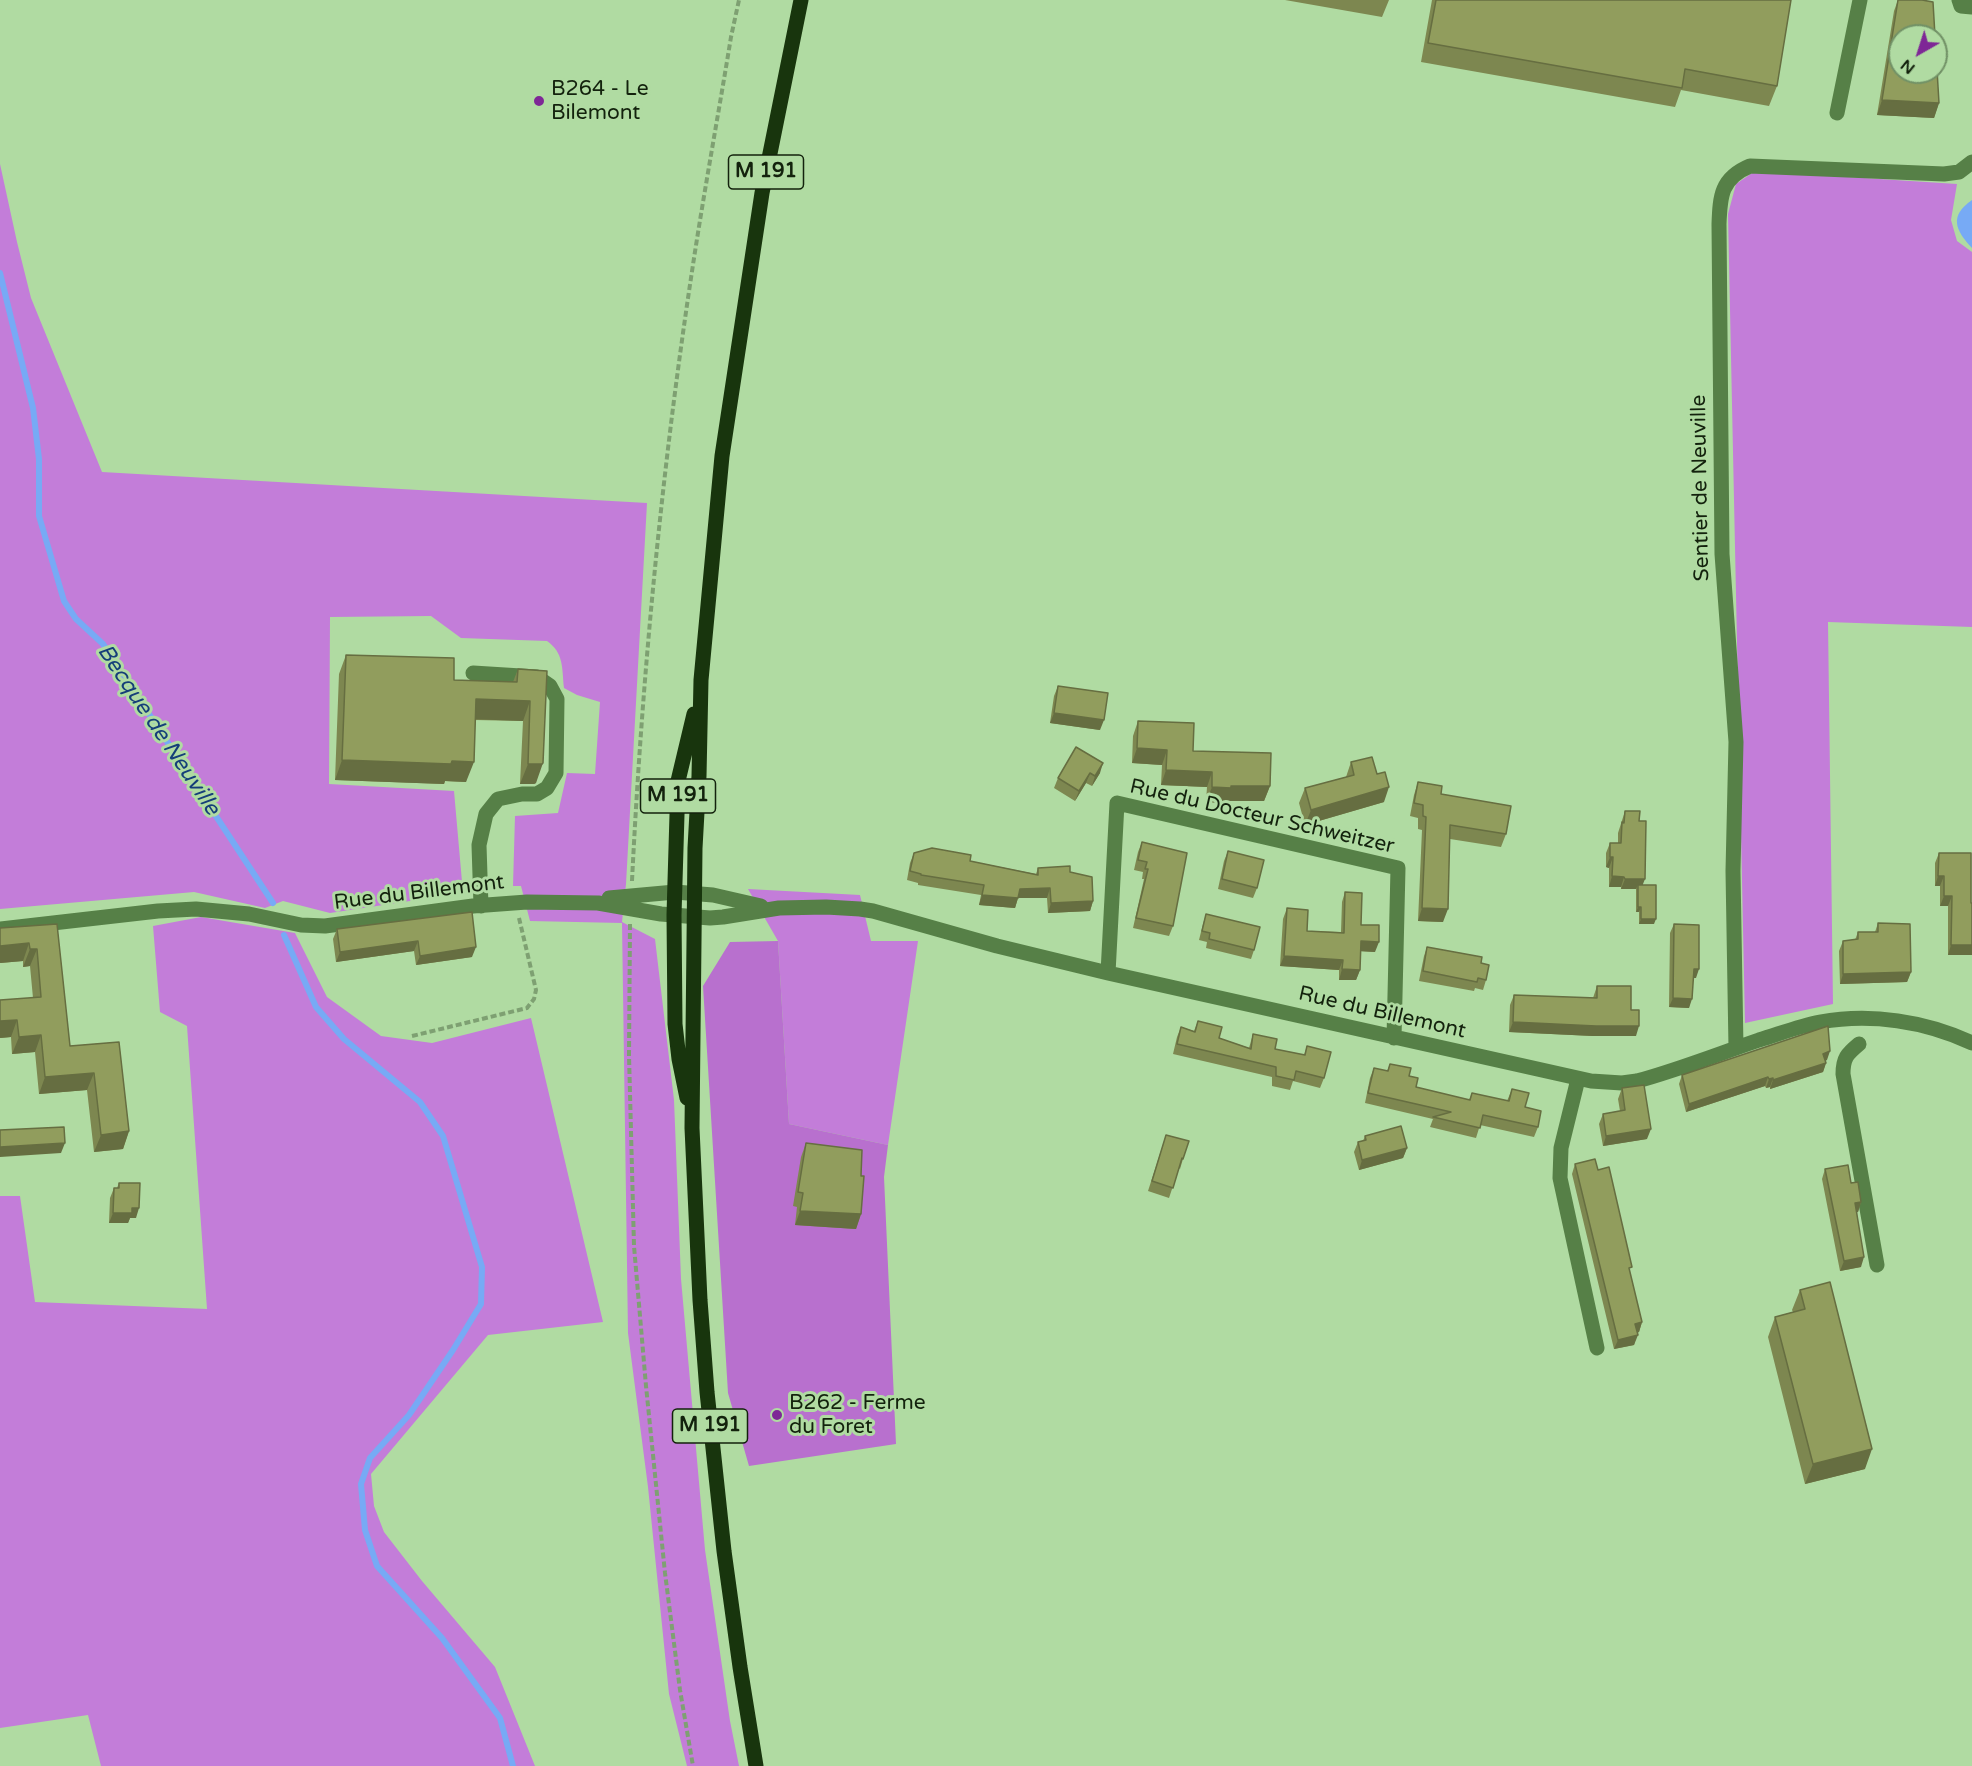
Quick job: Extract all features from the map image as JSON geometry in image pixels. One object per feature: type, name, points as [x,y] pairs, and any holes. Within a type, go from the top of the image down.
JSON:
[{"type":"main road","name":"M 191","points":[[756,1766],[729,1590],[709,1416],[700,1300],[692,1128],[694,893],[700,680],[720,477],[762,193],[801,0]]},
{"type":"main road","name":"M 191","points":[[692,1128],[675,1024],[674,915],[678,781],[700,680]]},
{"type":"street","points":[[1837,113],[1860,0]]},
{"type":"street","name":"Sentier de Neuville","points":[[1736,1048],[1733,871],[1737,764],[1722,537],[1719,224],[1721,195],[1728,180],[1750,166],[1944,174],[1959,172],[1972,162]]},
{"type":"street","points":[[473,673],[537,677],[550,686],[557,699],[556,773],[547,788],[537,794],[522,794],[498,799],[486,814],[479,845],[481,906]]},
{"type":"street","name":"Rue du Docteur Schweitzer","points":[[1108,973],[1117,803],[1398,868],[1394,1038]]},
{"type":"street","name":"Rue du Billemont","points":[[0,929],[176,909],[212,910],[301,925],[325,926],[481,906],[570,901],[675,891],[713,895],[746,904],[778,908],[843,907],[873,911],[997,946],[1108,973],[1578,1079],[1622,1083],[1637,1081],[1811,1024],[1858,1018],[1892,1020],[1926,1026],[1972,1043]]},
{"type":"street","name":"Rue du Billemont","points":[[570,901],[694,917],[723,917],[778,908]]},
{"type":"street","points":[[1859,1044],[1845,1055],[1843,1074],[1877,1265]]},
{"type":"street","points":[[1578,1079],[1561,1148],[1560,1178],[1598,1348]]},
{"type":"path","points":[[412,1036],[526,1008],[534,999],[536,990],[516,903]]},
{"type":"shaded area","points":[[0,164],[31,298],[102,472],[647,503],[622,922],[655,939],[674,1100],[681,1279],[705,1550],[730,1721],[739,1766],[687,1766],[669,1694],[648,1487],[628,1333],[622,923],[530,921],[521,886],[513,886],[515,816],[558,813],[567,773],[595,774],[600,702],[577,695],[564,688],[559,656],[547,641],[461,638],[431,616],[330,617],[329,784],[454,791],[463,893],[330,913],[283,901],[265,908],[194,892],[0,909]]},
{"type":"shaded area","points":[[1755,171],[1957,184],[1951,220],[1957,241],[1972,252],[1972,627],[1828,622],[1833,1004],[1745,1023],[1728,214],[1736,184]]},
{"type":"shaded area","points":[[748,889],[860,895],[871,941],[918,941],[888,1145],[789,1124],[778,941]]},
{"type":"shaded area","points":[[201,917],[295,933],[327,997],[381,1036],[432,1043],[531,1018],[603,1322],[488,1335],[371,1474],[374,1506],[384,1532],[495,1667],[535,1766],[101,1766],[88,1715],[0,1728],[0,1196],[20,1196],[35,1302],[207,1309],[187,1026],[160,1012],[153,926]]},
{"type":"shaded area","points":[[778,941],[789,1124],[888,1145],[884,1177],[896,1444],[749,1466],[728,1393],[703,986],[730,942]]},
{"type":"water","points":[[1972,200],[1972,248],[1958,229],[1957,217]]},
{"type":"building","points":[[1436,0],[1791,0],[1777,86],[1685,69],[1682,88],[1428,43]]},
{"type":"building","points":[[1898,0],[1933,2],[1934,24],[1894,24]]},
{"type":"building","points":[[1888,62],[1888,84],[1938,84],[1939,103],[1882,100]]},
{"type":"building","points":[[346,655],[454,658],[454,680],[517,682],[518,669],[547,671],[543,763],[528,764],[530,701],[476,699],[474,762],[452,761],[451,764],[342,760]]},
{"type":"building","points":[[1058,686],[1108,693],[1104,720],[1054,713]]},
{"type":"building","points":[[1138,721],[1194,723],[1193,751],[1271,753],[1270,786],[1212,787],[1212,772],[1166,770],[1167,750],[1137,748]]},
{"type":"building","points":[[1076,747],[1103,763],[1095,776],[1090,773],[1079,791],[1058,778]]},
{"type":"building","points":[[1372,757],[1377,774],[1385,772],[1389,787],[1311,810],[1305,788],[1354,775],[1351,762]]},
{"type":"building","points":[[1418,782],[1442,786],[1441,794],[1511,806],[1506,834],[1450,825],[1448,909],[1422,908],[1426,817],[1423,816],[1423,805],[1414,803]]},
{"type":"building","points":[[1625,811],[1640,811],[1639,821],[1646,821],[1645,879],[1625,879],[1612,876],[1613,857],[1610,857],[1610,843],[1621,843]]},
{"type":"building","points":[[1142,842],[1187,853],[1173,926],[1136,918],[1148,869],[1145,869],[1147,862],[1138,860]]},
{"type":"building","points":[[932,848],[971,855],[970,861],[1038,875],[1038,868],[1070,866],[1070,872],[1092,877],[1093,901],[1051,903],[1050,888],[1020,889],[1018,898],[982,895],[984,885],[921,875],[910,871],[914,853]]},
{"type":"building","points":[[1228,851],[1264,860],[1257,888],[1222,879]]},
{"type":"building","points":[[1939,853],[1971,853],[1972,945],[1951,945],[1952,896],[1944,896],[1944,876],[1938,876]]},
{"type":"building","points":[[1638,885],[1656,885],[1656,919],[1641,919],[1641,907],[1638,907]]},
{"type":"building","points":[[1345,892],[1362,893],[1361,925],[1379,925],[1379,942],[1361,941],[1360,970],[1342,969],[1343,960],[1284,956],[1287,908],[1308,910],[1307,931],[1344,933]]},
{"type":"building","points":[[472,912],[476,947],[420,956],[418,941],[340,952],[337,929]]},
{"type":"building","points":[[1206,914],[1260,927],[1254,950],[1209,939],[1210,933],[1202,931]]},
{"type":"building","points":[[1878,923],[1910,924],[1911,972],[1843,974],[1843,941],[1858,939],[1858,932],[1878,932]]},
{"type":"building","points":[[57,924],[70,1046],[119,1042],[129,1131],[101,1135],[94,1073],[45,1077],[41,1035],[19,1037],[17,1020],[0,1021],[0,1000],[41,997],[37,949],[30,949],[29,943],[0,946],[0,928]]},
{"type":"building","points":[[1674,924],[1699,925],[1699,969],[1694,969],[1692,999],[1673,998]]},
{"type":"building","points":[[1427,947],[1482,957],[1481,963],[1489,965],[1486,980],[1478,978],[1477,982],[1423,971]]},
{"type":"building","points":[[1597,986],[1631,986],[1631,1010],[1639,1010],[1639,1026],[1513,1022],[1514,995],[1597,998]]},
{"type":"building","points":[[1198,1021],[1222,1027],[1219,1038],[1251,1049],[1253,1034],[1277,1039],[1275,1049],[1305,1055],[1307,1046],[1331,1052],[1324,1078],[1296,1071],[1294,1080],[1276,1076],[1276,1067],[1177,1044],[1181,1027],[1195,1032]]},
{"type":"building","points":[[1828,1026],[1830,1051],[1823,1054],[1826,1063],[1773,1080],[1768,1077],[1689,1104],[1682,1075]]},
{"type":"building","points":[[1390,1064],[1411,1068],[1409,1076],[1418,1078],[1416,1087],[1470,1100],[1472,1093],[1509,1101],[1512,1089],[1529,1093],[1525,1107],[1541,1111],[1538,1127],[1483,1115],[1480,1128],[1433,1117],[1451,1112],[1368,1093],[1374,1068],[1388,1071]]},
{"type":"building","points":[[1644,1085],[1651,1129],[1606,1136],[1603,1114],[1625,1110],[1622,1088]]},
{"type":"building","points":[[1401,1126],[1407,1148],[1362,1160],[1358,1142],[1366,1140],[1365,1136]]},
{"type":"building","points":[[64,1127],[65,1143],[0,1147],[0,1130]]},
{"type":"building","points":[[1166,1135],[1189,1141],[1173,1188],[1152,1181]]},
{"type":"building","points":[[806,1143],[862,1150],[861,1176],[864,1176],[861,1214],[800,1211],[803,1193],[798,1192]]},
{"type":"building","points":[[1595,1159],[1598,1170],[1609,1167],[1642,1322],[1635,1324],[1638,1335],[1618,1340],[1575,1164]]},
{"type":"building","points":[[1848,1165],[1851,1183],[1858,1182],[1861,1202],[1855,1203],[1864,1257],[1844,1261],[1825,1169]]},
{"type":"building","points":[[119,1183],[140,1183],[139,1208],[132,1208],[132,1213],[113,1213],[114,1188],[119,1188]]},
{"type":"building","points":[[1830,1282],[1872,1449],[1813,1464],[1775,1317],[1805,1309],[1800,1290]]},
{"type":"waterway","name":"Becque de Neuville","points":[[0,273],[33,408],[39,459],[39,516],[64,601],[76,619],[103,644],[273,903]]},
{"type":"waterway","name":"Becque de Neuville","points":[[284,935],[316,1007],[344,1039],[420,1102],[443,1136],[482,1267],[481,1304],[409,1415],[370,1458],[361,1484],[365,1530],[377,1566],[442,1638],[500,1718],[513,1766]]},
{"type":"place","name":"B264 - Le Bilemont","points":[[539,101]]},
{"type":"place","name":"B262 - Ferme du Foret","points":[[777,1415]]}]
